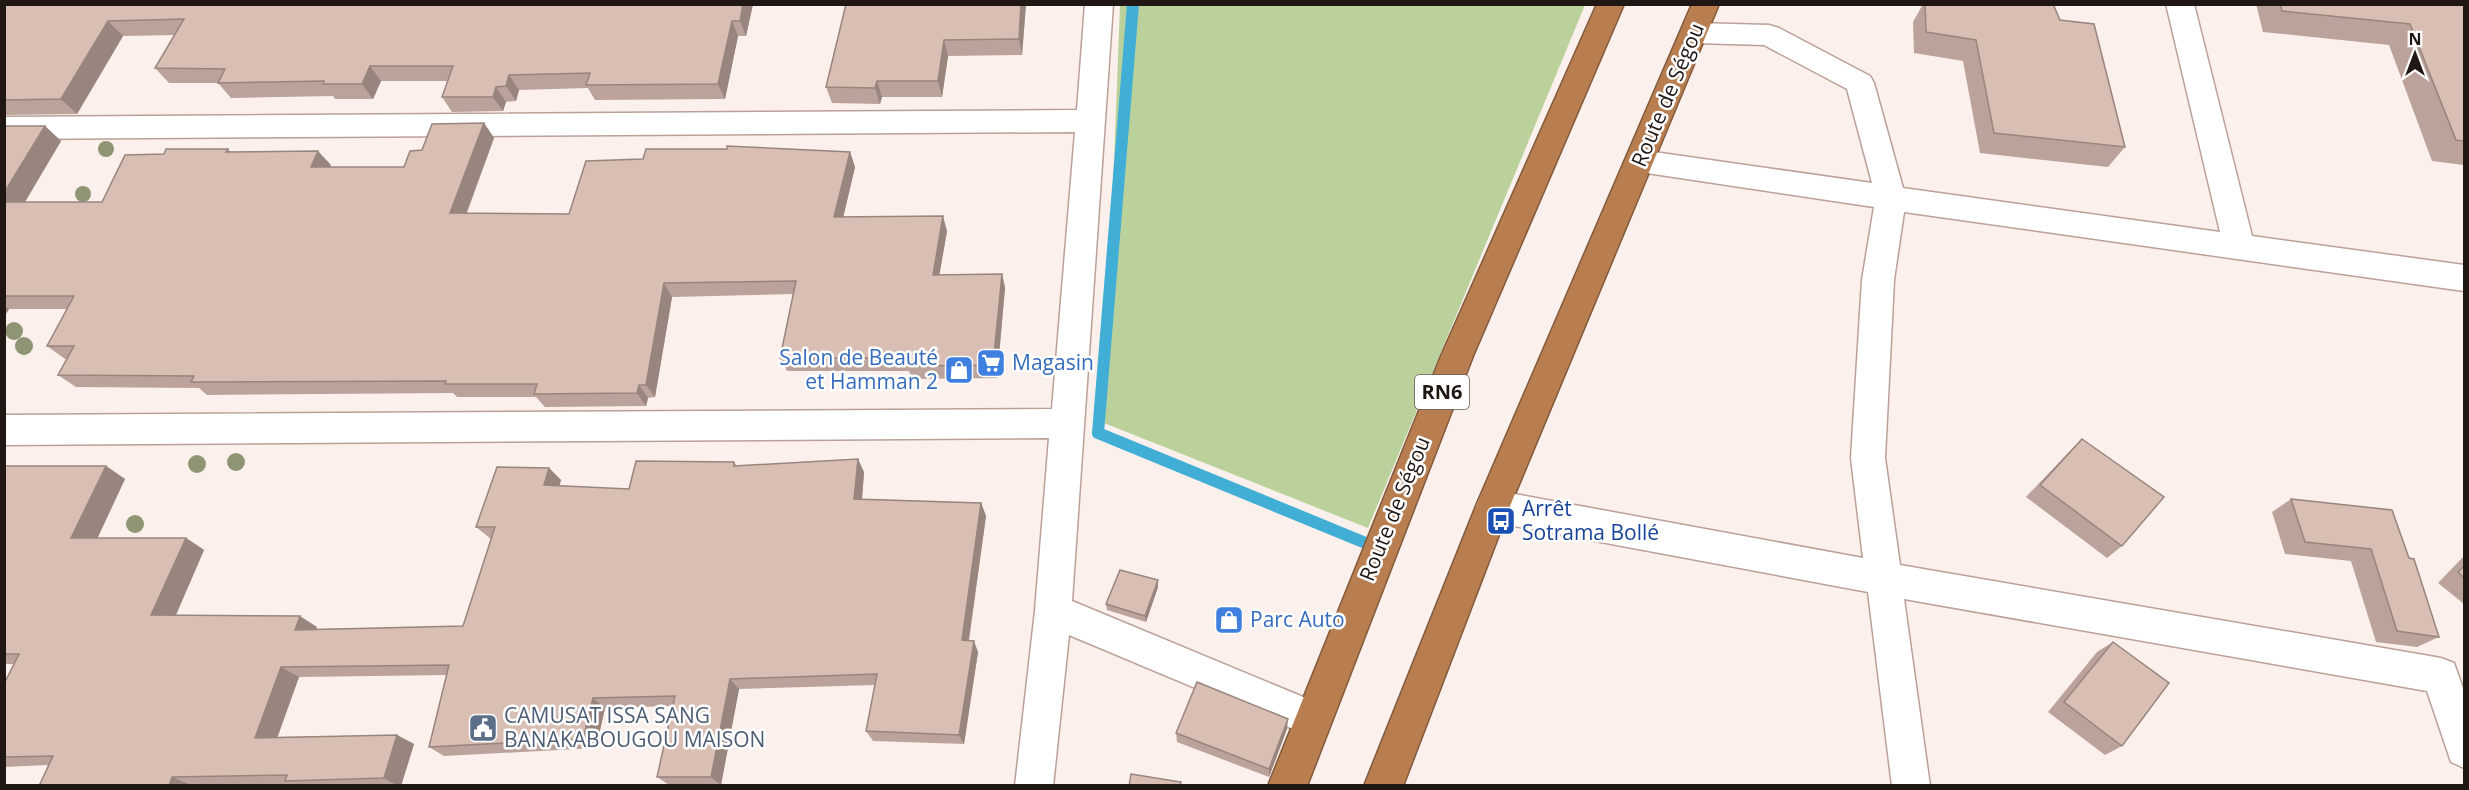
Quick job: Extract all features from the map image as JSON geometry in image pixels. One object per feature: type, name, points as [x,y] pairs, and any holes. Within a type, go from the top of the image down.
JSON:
[{"type":"highway","name":"Route de Ségou","points":[[1287,786],[1457,356],[1611,4]]},
{"type":"highway","name":"Route de Ségou","points":[[1383,786],[1493,506],[1701,19]]},
{"type":"street","points":[[1034,786],[1053,611],[1099,4]]},
{"type":"street","points":[[2180,4],[2239,247]]},
{"type":"street","points":[[1701,19],[1769,34],[1860,83],[1892,198],[1878,280],[1868,458],[1911,786]]},
{"type":"street","points":[[4,128],[1089,121]]},
{"type":"street","points":[[1640,161],[2464,278]]},
{"type":"street","points":[[4,430],[1066,423]]},
{"type":"street","points":[[1493,506],[2441,676],[2464,749]]},
{"type":"street","points":[[1053,611],[1312,718]]},
{"type":"green space","points":[[1120,5],[1585,5],[1368,528],[1104,423]]},
{"type":"building","points":[[4,4],[743,4],[740,21],[732,21],[718,84],[586,85],[590,73],[509,75],[506,86],[496,87],[493,97],[442,97],[453,66],[370,66],[362,84],[323,84],[324,81],[218,83],[225,69],[155,68],[184,19],[108,21],[61,99],[4,100]]},
{"type":"building","points":[[846,4],[1021,4],[1019,39],[944,40],[938,81],[877,81],[875,88],[826,87]]},
{"type":"building","points":[[1925,4],[2053,4],[2060,20],[2094,24],[2125,147],[1994,133],[1976,40],[1926,32]]},
{"type":"building","points":[[2280,4],[2464,4],[2464,141],[2456,140],[2410,24],[2282,11]]},
{"type":"building","points":[[484,123],[450,213],[569,214],[586,161],[643,159],[646,149],[727,149],[727,146],[850,152],[834,217],[943,216],[933,275],[1002,274],[993,365],[907,366],[908,358],[780,358],[796,281],[664,283],[646,385],[639,385],[637,393],[534,394],[537,384],[445,384],[446,381],[191,382],[194,376],[58,375],[74,346],[47,346],[74,296],[4,296],[4,202],[102,202],[125,155],[164,154],[166,149],[228,149],[226,152],[318,151],[311,167],[404,167],[410,151],[422,150],[432,124]]},
{"type":"building","points":[[4,126],[45,126],[4,193]]},
{"type":"building","points":[[2082,439],[2164,497],[2122,546],[2040,485]]},
{"type":"building","points":[[858,459],[854,499],[981,503],[962,640],[974,641],[959,735],[866,731],[877,674],[730,679],[711,777],[657,777],[675,696],[593,698],[583,739],[429,747],[449,665],[281,667],[255,738],[397,735],[384,778],[285,781],[287,775],[172,777],[169,786],[39,786],[53,756],[4,757],[4,684],[19,654],[4,654],[4,466],[106,466],[71,538],[186,538],[151,615],[300,616],[295,630],[463,626],[495,527],[476,527],[497,467],[549,468],[544,485],[629,489],[636,461],[734,462],[734,466]]},
{"type":"building","points":[[2291,499],[2392,510],[2409,558],[2414,559],[2439,637],[2397,631],[2371,549],[2305,542]]},
{"type":"building","points":[[2464,566],[2464,578],[2458,572]]},
{"type":"building","points":[[1120,570],[1158,580],[1145,616],[1106,604]]},
{"type":"building","points":[[2113,642],[2169,683],[2122,746],[2064,702]]},
{"type":"building","points":[[1197,682],[1288,719],[1269,769],[1176,733]]},
{"type":"building","points":[[1131,774],[1181,782],[1180,786],[1129,786]]},
{"type":"waterway","points":[[1133,4],[1098,433],[1368,544]]},
{"type":"place","name":"Magasin","points":[[991,363]]},
{"type":"place","name":"Salon de Beauté et Hamman 2","points":[[959,370]]},
{"type":"place","name":"Arrêt Sotrama Bollé","points":[[1501,521]]},
{"type":"place","name":"Parc Auto","points":[[1229,620]]},
{"type":"place","name":"CAMUSAT ISSA SANG BANAKABOUGOU MAISON","points":[[483,728]]}]
